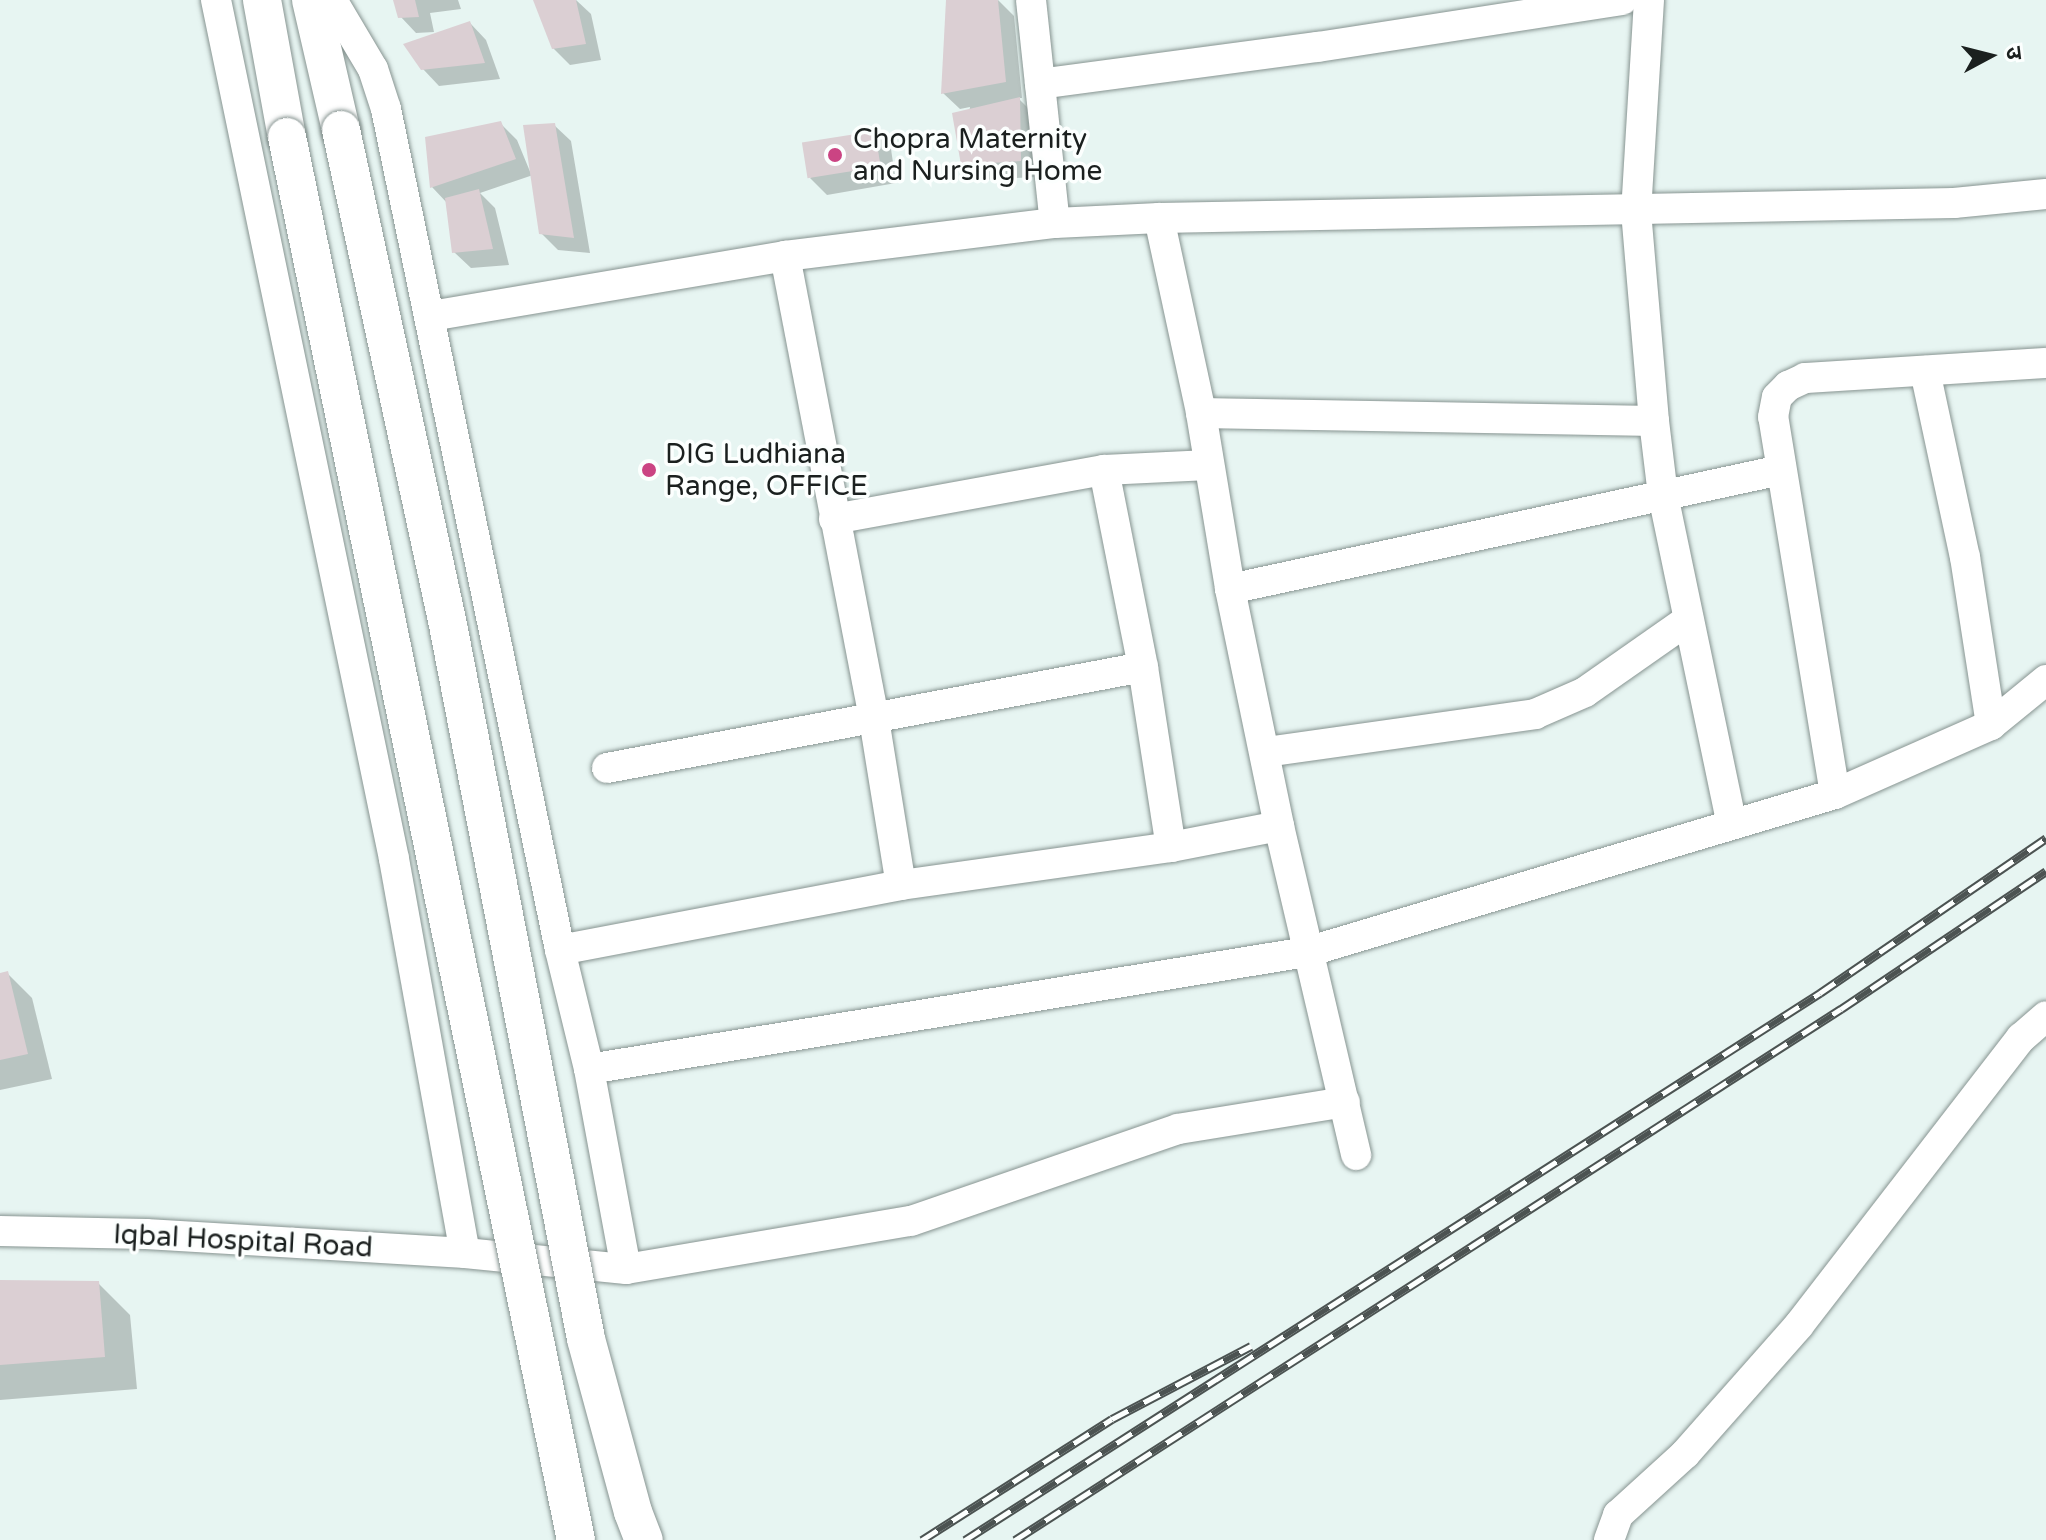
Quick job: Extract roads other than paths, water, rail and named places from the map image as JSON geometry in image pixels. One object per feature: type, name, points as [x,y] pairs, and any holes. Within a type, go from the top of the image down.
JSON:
[{"type":"street","points":[[216,0],[475,1254]]},
{"type":"street","points":[[262,0],[287,137],[576,1540]]},
{"type":"street","points":[[311,0],[448,625],[586,1339],[633,1512],[644,1540]]},
{"type":"street","points":[[332,0],[373,69],[386,109],[560,950],[589,1069],[626,1269]]},
{"type":"street","points":[[1031,0],[1055,223]]},
{"type":"street","points":[[1040,84],[1318,47],[1622,0]]},
{"type":"street","points":[[1649,0],[1636,211],[1654,421],[1663,495],[1732,824]]},
{"type":"street","points":[[431,316],[785,256],[1055,223],[1159,218],[1954,203],[2046,194]]},
{"type":"street","points":[[1159,218],[1201,413],[1230,589],[1279,826],[1356,1155]]},
{"type":"street","points":[[785,256],[874,719],[901,885]]},
{"type":"street","points":[[1835,794],[1773,417],[1777,397],[1788,386],[1805,378],[2046,363]]},
{"type":"street","points":[[1925,371],[1965,557],[1991,725]]},
{"type":"street","points":[[1201,413],[1654,421]]},
{"type":"street","points":[[834,519],[1104,470],[1209,465]]},
{"type":"street","points":[[1104,470],[1143,667],[1171,847]]},
{"type":"street","points":[[1230,589],[1781,470]]},
{"type":"street","points":[[1266,752],[1535,714],[1585,692],[1688,620]]},
{"type":"street","points":[[607,768],[1143,667]]},
{"type":"street","points":[[589,1069],[1307,952],[1835,794],[1991,725],[2046,680]]},
{"type":"street","points":[[560,950],[901,885],[1171,847],[1279,826]]},
{"type":"street","points":[[1609,1540],[1618,1515],[1685,1454],[1799,1325],[2021,1038],[2046,1016]]},
{"type":"street","name":"Iqbal Hospital Road","points":[[0,1231],[146,1234],[475,1254],[626,1269],[911,1221],[1178,1129],[1345,1102]]},
{"type":"railway","points":[[965,1540],[1820,993],[2046,838]]},
{"type":"railway","points":[[1015,1540],[1841,1009],[2046,871]]},
{"type":"railway","points":[[922,1540],[1112,1419],[1251,1346]]},
{"type":"place","name":"Chopra Maternity and Nursing Home","points":[[835,155]]},
{"type":"place","name":"DIG Ludhiana Range, OFFICE","points":[[649,470]]}]
